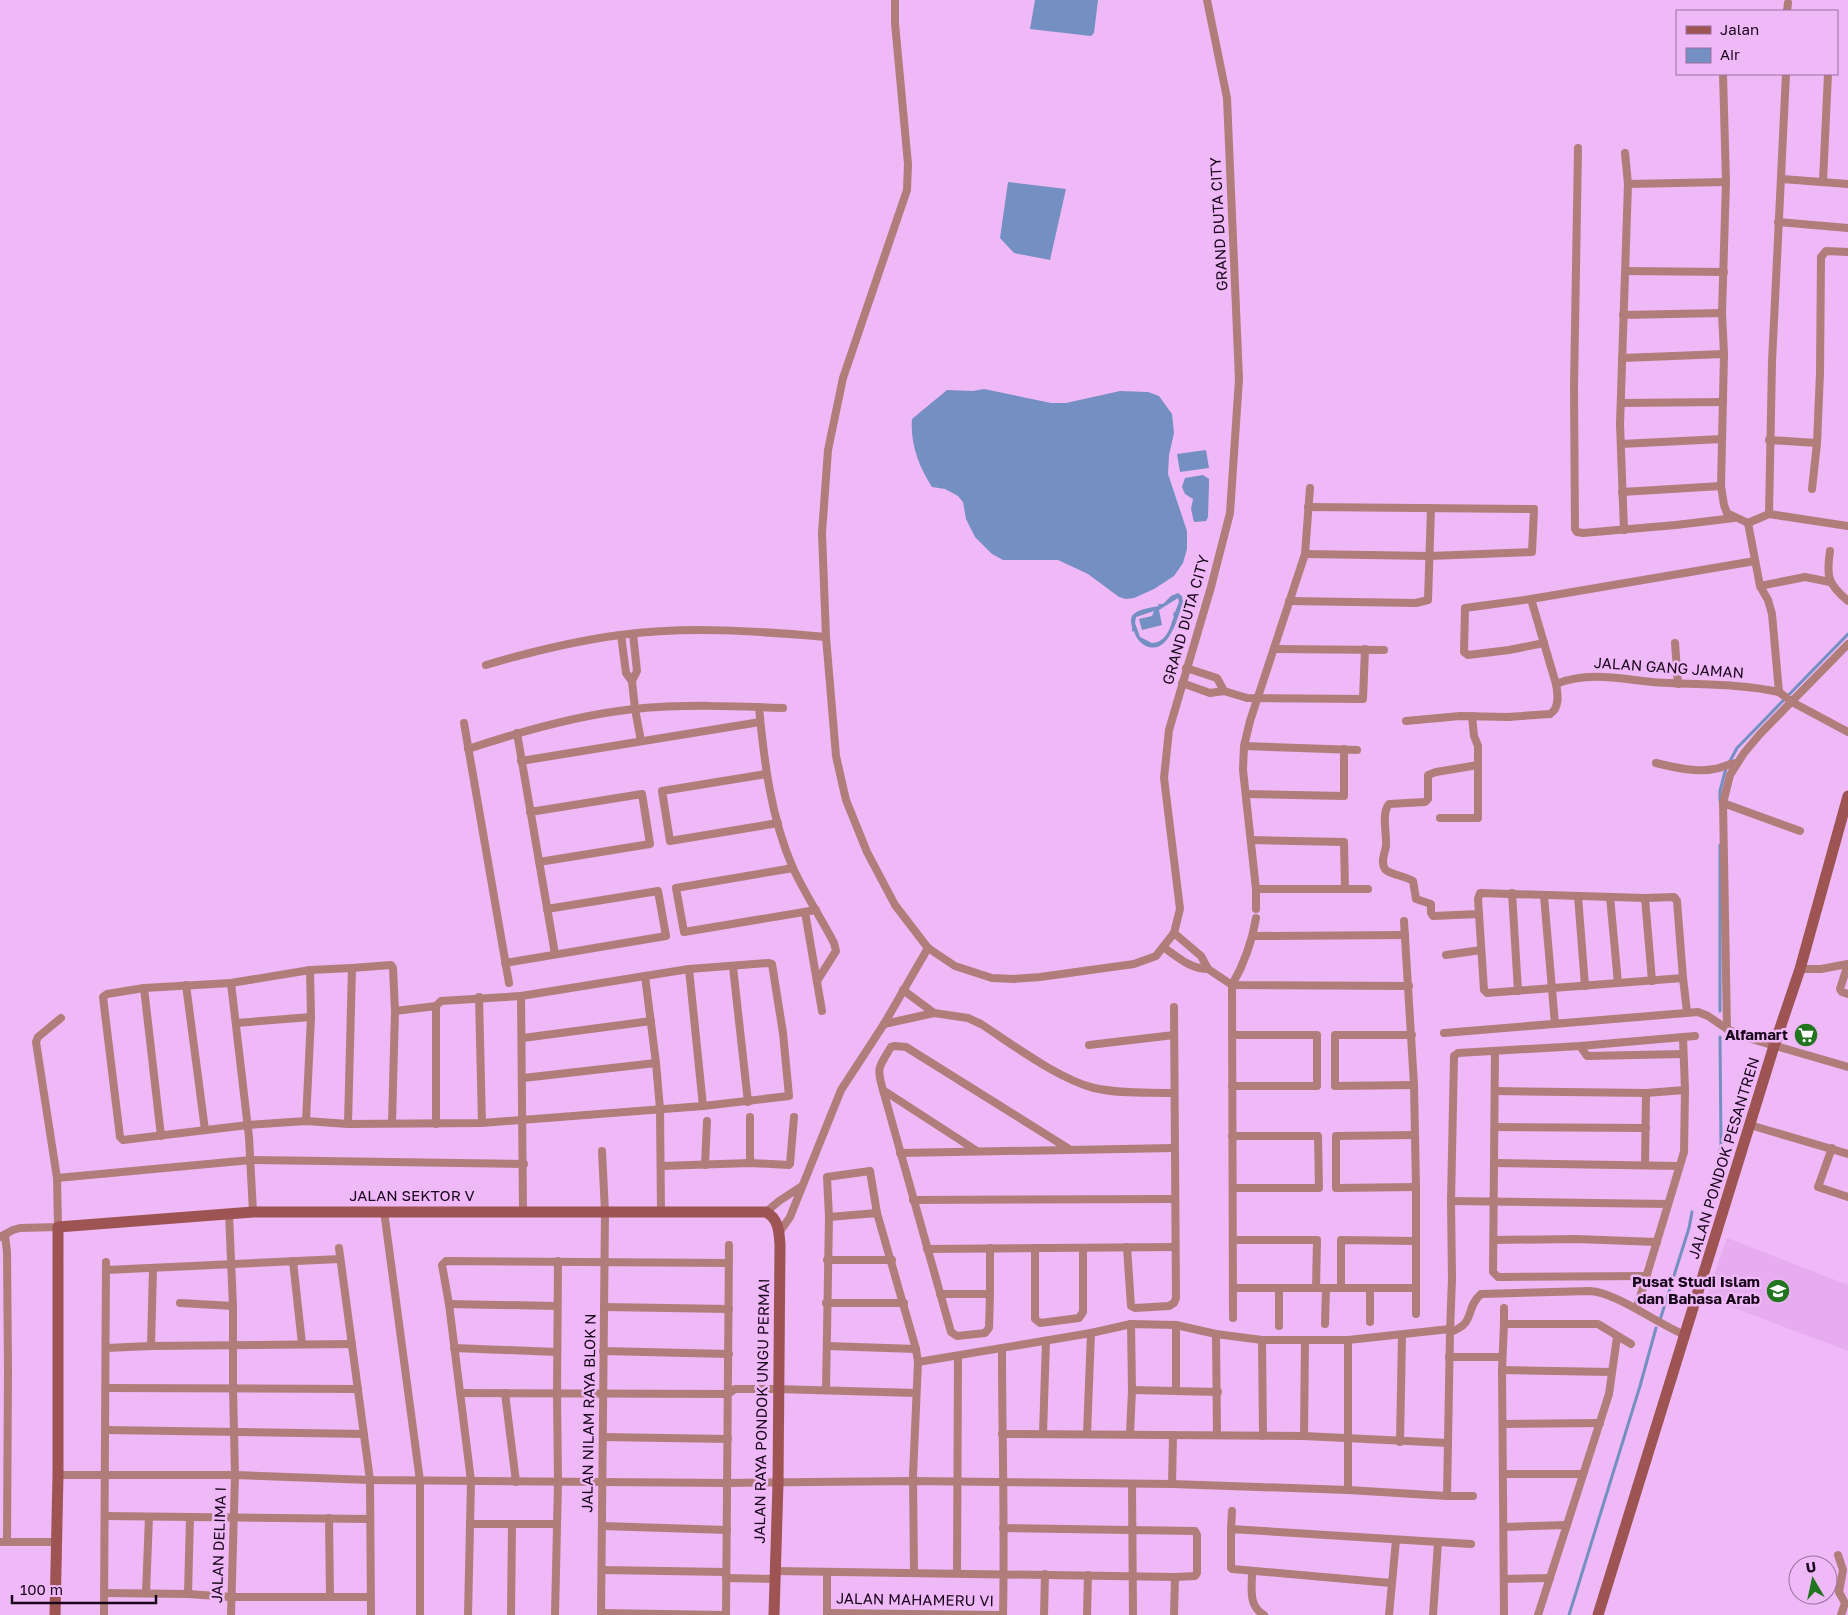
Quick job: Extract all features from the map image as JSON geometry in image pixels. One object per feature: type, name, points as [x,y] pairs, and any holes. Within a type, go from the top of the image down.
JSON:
[{"type":"street","name":"GRAND DUTA CITY","points":[[895,0],[895,23],[908,164],[907,190],[843,378],[828,450],[822,533],[826,637],[836,756],[846,800],[867,852],[895,905],[928,948],[955,966],[992,978],[1014,979],[1134,964],[1156,956],[1174,933],[1180,909],[1164,778],[1169,730],[1211,587],[1230,513],[1240,379],[1227,98],[1207,0]]},
{"type":"street","points":[[1724,75],[1726,182],[1722,313],[1724,354],[1721,486],[1724,508],[1727,513],[1748,523],[1769,514],[1848,526]]},
{"type":"street","points":[[1769,514],[1778,222],[1782,179],[1786,75]]},
{"type":"street","points":[[1823,181],[1828,75]]},
{"type":"street","points":[[1578,148],[1574,388],[1575,530],[1583,533],[1624,530],[1735,517]]},
{"type":"street","points":[[1624,530],[1621,444],[1628,184],[1625,153]]},
{"type":"street","points":[[1782,179],[1848,184]]},
{"type":"street","points":[[1628,184],[1726,182]]},
{"type":"street","points":[[1778,222],[1848,228]]},
{"type":"street","points":[[1812,489],[1817,443],[1820,373],[1820,258],[1826,251],[1848,252]]},
{"type":"street","points":[[1626,271],[1724,272]]},
{"type":"street","points":[[1623,315],[1722,313]]},
{"type":"street","points":[[1622,358],[1724,354]]},
{"type":"street","points":[[1622,403],[1723,402]]},
{"type":"street","points":[[1621,444],[1722,439]]},
{"type":"street","points":[[1770,440],[1817,443]]},
{"type":"street","points":[[1622,492],[1721,486]]},
{"type":"street","points":[[1256,909],[1256,889],[1243,770],[1244,746],[1257,698],[1305,554],[1310,488]]},
{"type":"street","points":[[1305,554],[1430,556],[1532,552],[1533,544],[1534,509],[1308,507]]},
{"type":"street","points":[[1289,601],[1416,603],[1428,600],[1431,508]]},
{"type":"street","points":[[1748,523],[1760,586],[1768,600],[1772,614],[1786,697]]},
{"type":"street","points":[[1830,552],[1827,573],[1830,582],[1837,592],[1848,601]]},
{"type":"street","points":[[1544,643],[1468,655],[1464,652],[1465,608],[1531,599],[1755,561]]},
{"type":"street","points":[[1760,586],[1809,577],[1830,582]]},
{"type":"street","points":[[1406,721],[1447,716],[1508,717],[1552,713],[1557,707],[1556,684],[1531,599]]},
{"type":"street","points":[[486,665],[546,648],[632,634],[694,630],[754,631],[826,637]]},
{"type":"street","points":[[632,634],[637,671],[632,681]]},
{"type":"street","points":[[621,635],[626,673],[632,681],[641,741]]},
{"type":"street","points":[[1675,643],[1678,684]]},
{"type":"street","points":[[1727,1029],[1723,803],[1725,790],[1736,763],[1760,734],[1786,697],[1848,644]]},
{"type":"street","points":[[1274,649],[1384,650]]},
{"type":"street","points":[[1182,683],[1210,693],[1224,691],[1247,698],[1363,699],[1365,649]]},
{"type":"street","points":[[1186,668],[1217,678],[1224,691]]},
{"type":"street","name":"JALAN GANG JAMAN","points":[[1556,684],[1586,676],[1678,684],[1746,686],[1786,697],[1848,732]]},
{"type":"street","points":[[468,748],[577,718],[635,709],[691,706],[783,708]]},
{"type":"street","points":[[759,707],[766,774],[778,823],[793,868],[836,950],[817,981]]},
{"type":"street","points":[[1440,818],[1478,818],[1478,746],[1474,736],[1472,716]]},
{"type":"street","points":[[522,761],[760,722]]},
{"type":"street","points":[[464,723],[509,982]]},
{"type":"street","points":[[517,733],[555,954]]},
{"type":"street","points":[[1244,746],[1358,750]]},
{"type":"street","points":[[1246,794],[1344,796],[1344,749]]},
{"type":"street","points":[[1656,763],[1683,769],[1712,770],[1736,763]]},
{"type":"street","points":[[1478,765],[1428,775],[1428,799],[1425,802],[1389,804],[1386,812],[1386,846],[1383,862],[1385,869],[1389,872],[1413,881],[1416,899],[1432,904],[1431,913],[1433,916],[1479,914]]},
{"type":"street","points":[[766,774],[662,791],[670,841],[778,823]]},
{"type":"street","points":[[530,812],[642,794],[650,844],[539,862]]},
{"type":"street","name":"JALAN PONDOK PESANTREN","points":[[1598,1615],[1774,1046],[1800,969],[1846,811],[1848,796]]},
{"type":"street","points":[[1723,803],[1800,831]]},
{"type":"street","points":[[1251,840],[1344,842],[1345,889]]},
{"type":"street","points":[[793,868],[676,888],[684,932],[816,910]]},
{"type":"street","points":[[1256,889],[1368,889]]},
{"type":"street","points":[[505,962],[666,936],[658,891],[547,910]]},
{"type":"street","points":[[1683,978],[1485,992],[1478,897],[1480,893],[1645,898],[1674,896],[1676,898],[1687,1012]]},
{"type":"street","points":[[1512,893],[1518,990]]},
{"type":"street","points":[[1544,896],[1555,1024]]},
{"type":"street","points":[[1578,896],[1585,986]]},
{"type":"street","points":[[1610,897],[1618,983]]},
{"type":"street","points":[[1645,898],[1652,981]]},
{"type":"street","points":[[806,912],[822,1010]]},
{"type":"street","points":[[1233,1318],[1232,985],[1243,966],[1253,936],[1256,918]]},
{"type":"street","points":[[1404,921],[1414,1085],[1416,1314]]},
{"type":"street","points":[[1174,933],[1201,956],[1208,969],[1232,985],[1409,986]]},
{"type":"street","points":[[1253,936],[1406,935]]},
{"type":"street","points":[[1163,947],[1190,966],[1198,969],[1208,969]]},
{"type":"street","points":[[779,1233],[790,1217],[841,1090],[884,1024],[928,948]]},
{"type":"street","points":[[1446,955],[1481,950]]},
{"type":"street","points":[[392,1123],[394,1011],[392,966],[310,970],[231,983],[144,988],[107,994],[102,999],[120,1137],[123,1140],[306,1121],[348,1124],[482,1123],[523,1127],[660,1109],[748,1102],[789,1096],[783,1032],[772,964],[768,963],[690,969],[521,996],[441,1001],[436,1006],[394,1011]]},
{"type":"street","points":[[1800,969],[1821,969],[1848,964],[1840,989],[1848,994]]},
{"type":"street","points":[[732,967],[748,1102]]},
{"type":"street","points":[[348,1124],[352,968]]},
{"type":"street","points":[[690,969],[704,1106]]},
{"type":"street","points":[[306,1121],[311,1017],[310,970]]},
{"type":"street","points":[[645,976],[660,1109],[661,1212]]},
{"type":"street","points":[[231,983],[248,1126],[253,1212]]},
{"type":"street","points":[[186,986],[205,1130]]},
{"type":"street","points":[[144,988],[161,1136]]},
{"type":"street","points":[[903,990],[934,1013]]},
{"type":"street","points":[[521,996],[524,1211]]},
{"type":"street","points":[[479,998],[482,1123]]},
{"type":"street","points":[[436,1006],[436,1124]]},
{"type":"street","points":[[1127,1247],[1131,1306],[1135,1308],[1169,1306],[1174,1303],[1176,1298],[1174,1007]]},
{"type":"street","points":[[1444,1033],[1698,1012],[1705,1014],[1727,1029],[1774,1046],[1848,1067]]},
{"type":"street","points":[[884,1024],[934,1013],[968,1018],[1057,1072],[1092,1087],[1107,1090],[1174,1093]]},
{"type":"street","points":[[236,1023],[311,1017]]},
{"type":"street","points":[[55,1615],[58,1475],[57,1178],[36,1040],[61,1018]]},
{"type":"street","points":[[522,1038],[651,1021]]},
{"type":"street","points":[[1089,1045],[1174,1035]]},
{"type":"street","points":[[1232,1035],[1317,1035],[1317,1086],[1232,1086]]},
{"type":"street","points":[[1412,1035],[1335,1036],[1335,1086],[1414,1085]]},
{"type":"street","points":[[1447,1496],[1452,1278],[1451,1201],[1454,1057],[1458,1053],[1580,1046],[1695,1036]]},
{"type":"street","points":[[1638,1304],[1685,1144],[1683,1037]]},
{"type":"street","points":[[1580,1046],[1587,1056],[1683,1054]]},
{"type":"street","points":[[990,1248],[990,1328],[985,1333],[957,1336],[951,1332],[878,1072],[879,1066],[890,1047],[906,1047],[1069,1149]]},
{"type":"street","points":[[1495,1052],[1494,1240],[1492,1269],[1498,1277],[1647,1276]]},
{"type":"street","points":[[522,1078],[656,1063]]},
{"type":"street","points":[[883,1090],[977,1151]]},
{"type":"street","points":[[1495,1091],[1646,1093],[1685,1090]]},
{"type":"street","points":[[1645,1165],[1646,1093]]},
{"type":"street","points":[[750,1116],[750,1163]]},
{"type":"street","points":[[661,1166],[750,1163],[788,1165],[790,1164],[794,1117]]},
{"type":"street","points":[[705,1164],[707,1121]]},
{"type":"street","points":[[1750,1125],[1848,1154]]},
{"type":"street","points":[[1495,1127],[1646,1128]]},
{"type":"street","points":[[1232,1136],[1318,1136],[1319,1188],[1233,1188]]},
{"type":"street","points":[[1415,1136],[1336,1136],[1336,1188],[1416,1187]]},
{"type":"street","points":[[900,1153],[1174,1148]]},
{"type":"street","points":[[1832,1148],[1818,1186],[1848,1197]]},
{"type":"street","name":"JALAN NILAM RAYA BLOK N","points":[[601,1614],[605,1212],[602,1151]]},
{"type":"street","points":[[57,1178],[251,1160],[524,1164]]},
{"type":"street","points":[[1495,1163],[1680,1166]]},
{"type":"street","points":[[826,1390],[828,1177],[870,1171],[877,1213],[904,1303],[918,1362],[913,1481],[914,1573]]},
{"type":"street","points":[[779,1233],[774,1218],[766,1212],[802,1186]]},
{"type":"street","points":[[913,1200],[1174,1199]]},
{"type":"street","points":[[1451,1201],[1668,1204]]},
{"type":"street","name":"JALAN SEKTOR V","points":[[58,1227],[253,1212],[766,1212]]},
{"type":"street","points":[[384,1212],[420,1481],[420,1615]]},
{"type":"street","name":"JALAN DELIMA I","points":[[229,1213],[233,1306],[232,1389],[235,1475],[231,1615]]},
{"type":"street","points":[[829,1217],[877,1213]]},
{"type":"street","points":[[57,1542],[3,1542],[3,1236],[20,1228],[58,1227]]},
{"type":"street","name":"JALAN RAYA PONDOK UNGU PERMAI","points":[[774,1615],[778,1483],[779,1233]]},
{"type":"street","points":[[1233,1240],[1316,1240],[1316,1288]]},
{"type":"street","points":[[1340,1288],[1340,1240],[1416,1241]]},
{"type":"street","points":[[1494,1240],[1657,1242]]},
{"type":"street","points":[[601,1614],[726,1615],[729,1245]]},
{"type":"street","points":[[927,1249],[1175,1247]]},
{"type":"street","points":[[339,1248],[370,1480],[371,1615]]},
{"type":"street","points":[[1035,1248],[1035,1319],[1040,1323],[1079,1318],[1083,1312],[1083,1248]]},
{"type":"street","points":[[106,1270],[340,1259]]},
{"type":"street","points":[[827,1260],[892,1260]]},
{"type":"street","points":[[293,1261],[302,1344]]},
{"type":"street","points":[[555,1615],[558,1482],[556,1394],[558,1261]]},
{"type":"street","points":[[104,1615],[106,1262]]},
{"type":"street","points":[[468,1615],[471,1481],[449,1304],[441,1267],[445,1262],[730,1263]]},
{"type":"street","points":[[151,1346],[153,1268]]},
{"type":"street","points":[[1233,1288],[1416,1288]]},
{"type":"street","points":[[1279,1288],[1279,1326]]},
{"type":"street","points":[[1325,1324],[1326,1288]]},
{"type":"street","points":[[1370,1288],[1370,1322]]},
{"type":"street","points":[[918,1362],[1091,1333],[1131,1324],[1176,1325],[1216,1334],[1262,1340],[1348,1340],[1460,1329],[1469,1320],[1474,1300],[1481,1294],[1590,1291],[1606,1294],[1668,1328],[1685,1335]]},
{"type":"street","points":[[940,1294],[990,1294]]},
{"type":"street","points":[[180,1303],[233,1306]]},
{"type":"street","points":[[826,1303],[904,1303]]},
{"type":"street","points":[[449,1304],[557,1306]]},
{"type":"street","points":[[604,1307],[729,1309]]},
{"type":"street","points":[[1504,1308],[1502,1357],[1504,1615]]},
{"type":"street","points":[[1130,1434],[1132,1390],[1131,1324]]},
{"type":"street","points":[[1504,1324],[1594,1324],[1605,1328],[1631,1344]]},
{"type":"street","points":[[1176,1325],[1176,1391]]},
{"type":"street","points":[[1087,1434],[1091,1333]]},
{"type":"street","points":[[1216,1334],[1217,1435]]},
{"type":"street","points":[[1400,1442],[1402,1335]]},
{"type":"street","points":[[1538,1615],[1609,1394],[1617,1337]]},
{"type":"street","points":[[1262,1340],[1263,1436]]},
{"type":"street","points":[[1304,1340],[1304,1436]]},
{"type":"street","points":[[1348,1340],[1348,1490]]},
{"type":"street","points":[[1043,1434],[1046,1341]]},
{"type":"street","points":[[106,1348],[352,1344]]},
{"type":"street","points":[[827,1346],[916,1348]]},
{"type":"street","points":[[454,1348],[557,1352]]},
{"type":"street","points":[[1002,1348],[1003,1615]]},
{"type":"street","points":[[603,1351],[728,1354]]},
{"type":"street","points":[[957,1573],[958,1356]]},
{"type":"street","points":[[1449,1357],[1502,1357]]},
{"type":"street","points":[[1502,1370],[1612,1372]]},
{"type":"street","points":[[106,1388],[358,1389]]},
{"type":"street","points":[[460,1393],[728,1394],[735,1389],[916,1393]]},
{"type":"street","points":[[1132,1390],[1218,1392]]},
{"type":"street","points":[[505,1393],[516,1482]]},
{"type":"street","points":[[1503,1424],[1600,1423]]},
{"type":"street","points":[[106,1430],[364,1434]]},
{"type":"street","points":[[1002,1434],[1304,1436],[1448,1443]]},
{"type":"street","points":[[1172,1484],[1173,1436]]},
{"type":"street","points":[[603,1437],[728,1439]]},
{"type":"street","points":[[1503,1474],[1583,1474]]},
{"type":"street","points":[[58,1475],[235,1475],[370,1480],[516,1482],[778,1483],[913,1481],[1172,1484],[1473,1496]]},
{"type":"street","points":[[1132,1484],[1133,1615]]},
{"type":"street","points":[[1232,1511],[1230,1568],[1252,1572],[1391,1582]]},
{"type":"street","points":[[105,1516],[233,1519],[370,1519]]},
{"type":"street","points":[[146,1593],[149,1517]]},
{"type":"street","points":[[188,1594],[190,1517]]},
{"type":"street","points":[[329,1518],[330,1596]]},
{"type":"street","points":[[470,1524],[556,1524]]},
{"type":"street","points":[[512,1525],[512,1615]]},
{"type":"street","points":[[602,1526],[727,1530]]},
{"type":"street","points":[[1504,1527],[1567,1526]]},
{"type":"street","points":[[602,1570],[726,1575],[827,1572],[1088,1574],[1175,1577],[1197,1575],[1197,1532],[1004,1528]]},
{"type":"street","points":[[1231,1529],[1471,1544]]},
{"type":"street","points":[[1389,1615],[1396,1540]]},
{"type":"street","points":[[1433,1615],[1438,1543]]},
{"type":"street","points":[[1838,1555],[1843,1570],[1839,1592],[1845,1602],[1841,1615]]},
{"type":"street","points":[[827,1572],[827,1614]]},
{"type":"street","points":[[1252,1572],[1253,1604],[1256,1610],[1264,1615]]},
{"type":"street","points":[[1044,1615],[1045,1574]]},
{"type":"street","points":[[1087,1615],[1088,1574]]},
{"type":"street","points":[[1174,1615],[1175,1577]]},
{"type":"street","points":[[1504,1579],[1550,1578]]},
{"type":"street","points":[[104,1593],[370,1597]]},
{"type":"street","name":"JALAN MAHAMERU VI","points":[[827,1614],[1003,1615]]},
{"type":"shaded area","name":"Pusat Studi Islam dan Bahasa Arab","points":[[1727,1238],[1848,1285],[1848,1351],[1706,1297]]},
{"type":"water","points":[[1035,0],[1098,0],[1094,33],[1091,36],[1030,29]]},
{"type":"water","points":[[1008,182],[1066,189],[1050,260],[1014,253],[1000,238]]},
{"type":"water","points":[[984,389],[1051,403],[1066,403],[1120,391],[1148,392],[1159,396],[1172,414],[1174,433],[1169,455],[1168,474],[1187,531],[1187,549],[1183,563],[1174,576],[1154,589],[1134,598],[1126,599],[1119,597],[1088,574],[1058,560],[1003,560],[992,554],[975,537],[966,519],[963,502],[958,496],[945,489],[932,487],[916,454],[912,437],[912,419],[947,390],[973,391]]},
{"type":"water","points":[[1206,450],[1209,468],[1180,472],[1177,454]]},
{"type":"water","points":[[1203,475],[1209,479],[1208,517],[1206,521],[1194,522],[1191,509],[1193,499],[1185,494],[1182,487],[1185,478]]},
{"type":"water","points":[[1178,593],[1182,596],[1183,602],[1171,633],[1161,645],[1154,648],[1146,646],[1138,640],[1134,631],[1132,632],[1132,616],[1138,611],[1163,604],[1171,596]],"holes":[[[1178,598],[1179,602],[1169,630],[1161,640],[1152,643],[1140,637],[1135,623],[1136,617],[1154,611],[1152,616],[1139,619],[1142,630],[1162,625],[1159,610]]]},
{"type":"waterway","points":[[1730,761],[1737,748],[1848,634]]},
{"type":"waterway","points":[[1720,801],[1720,791],[1726,768]]},
{"type":"waterway","points":[[1720,845],[1720,1011]]},
{"type":"waterway","points":[[1706,1199],[1713,1189],[1721,1145],[1720,1037]]},
{"type":"waterway","points":[[1660,1320],[1689,1228],[1692,1212]]},
{"type":"waterway","points":[[1569,1615],[1640,1386],[1656,1328]]},
{"type":"place","name":"Alfamart","points":[[1806,1035]]},
{"type":"place","name":"Pusat Studi Islam dan Bahasa Arab","points":[[1778,1291]]}]
